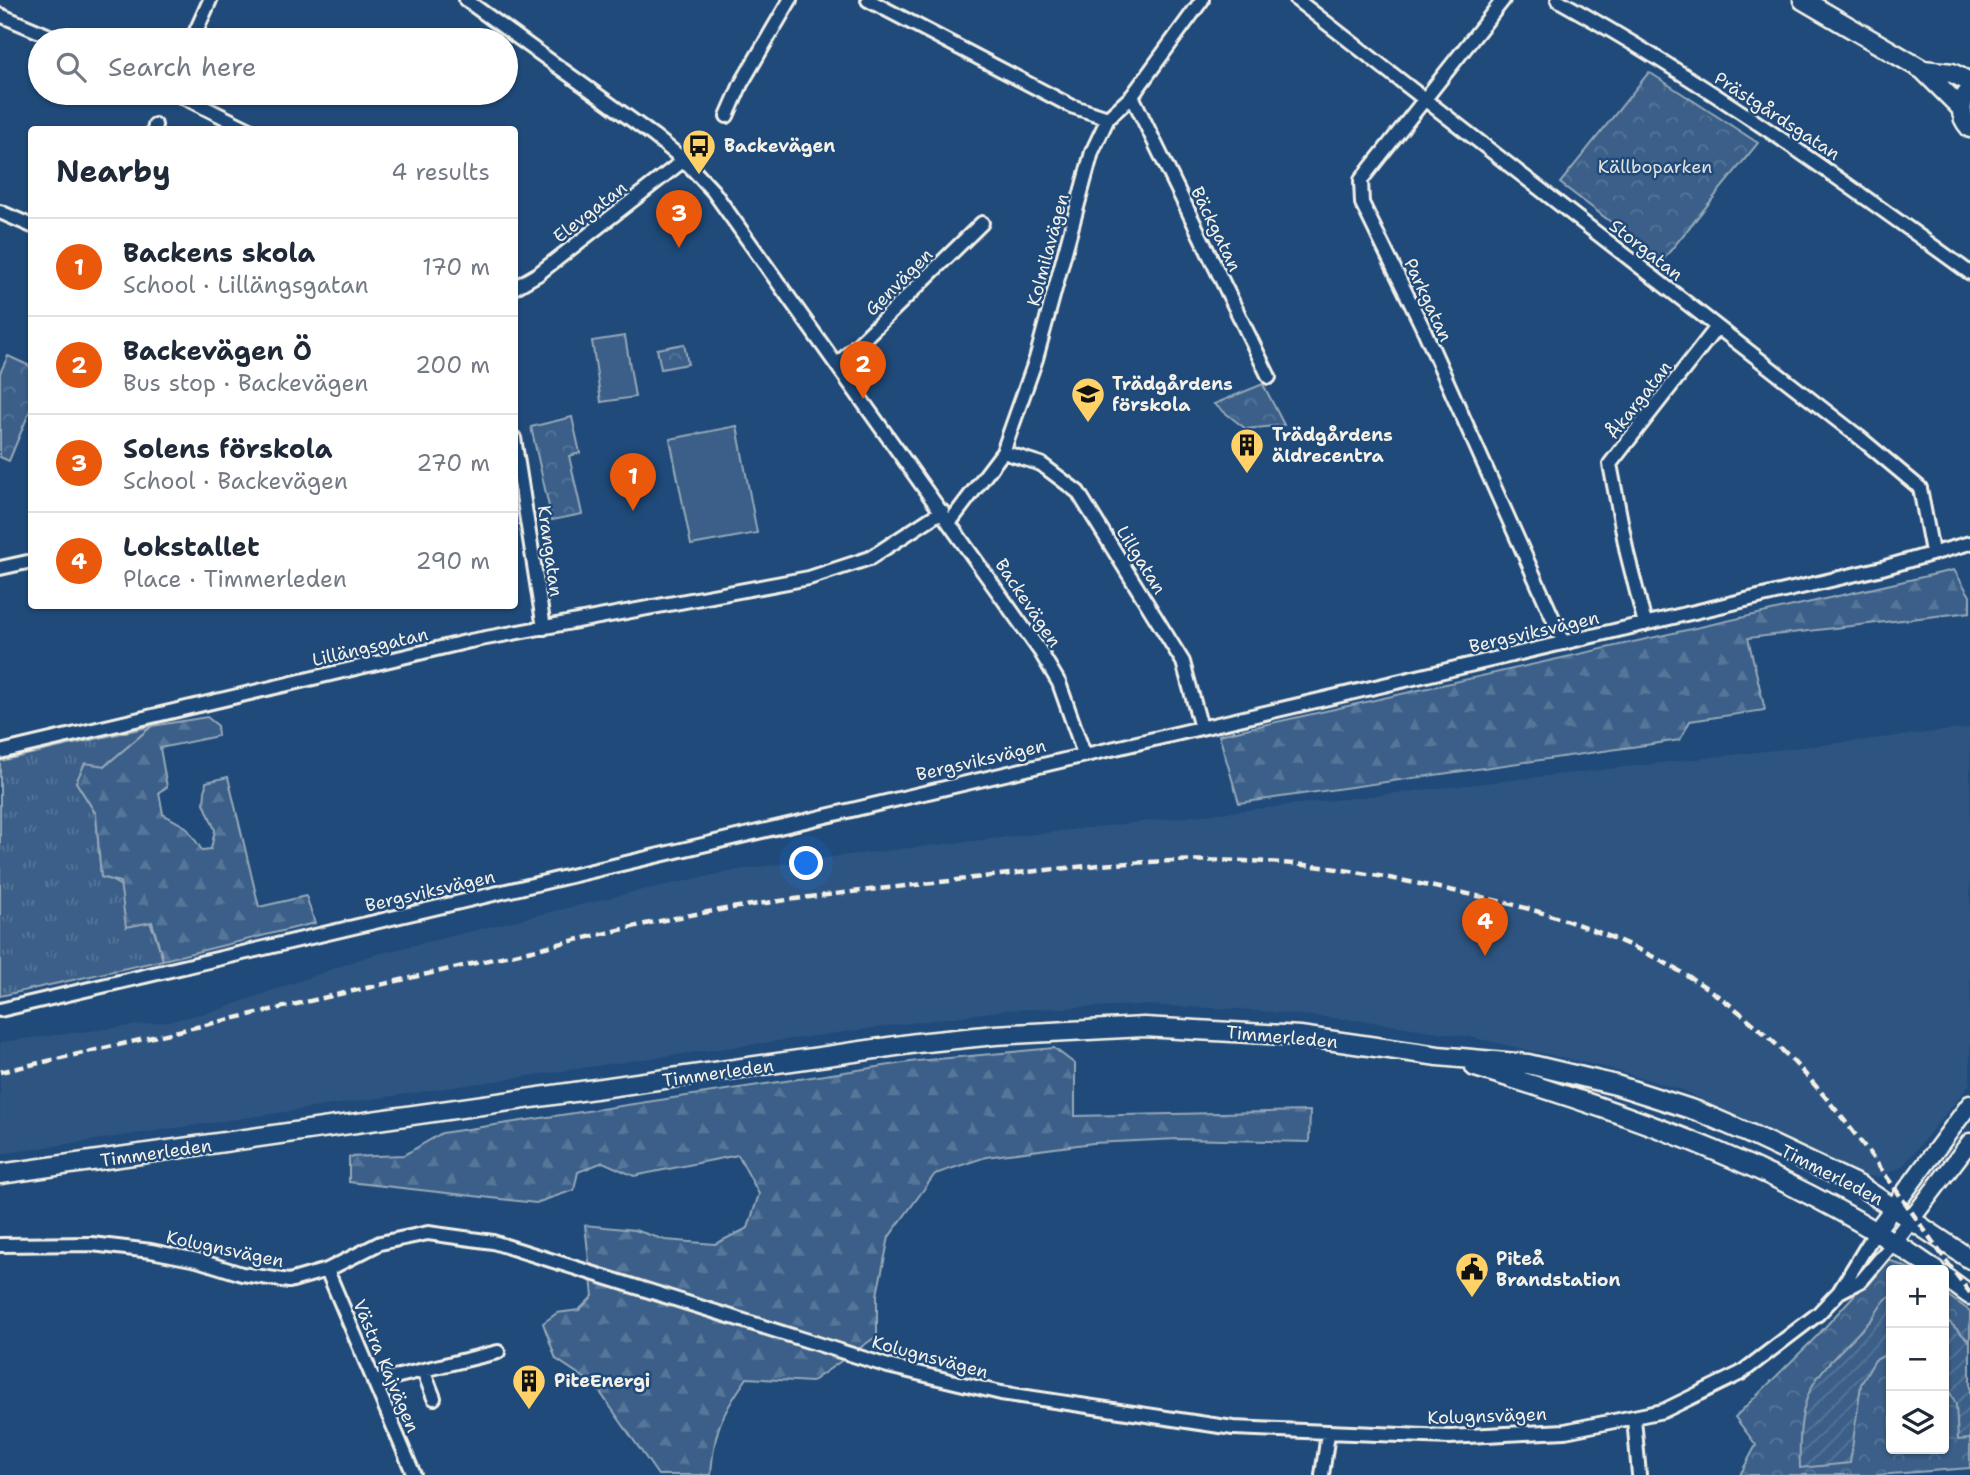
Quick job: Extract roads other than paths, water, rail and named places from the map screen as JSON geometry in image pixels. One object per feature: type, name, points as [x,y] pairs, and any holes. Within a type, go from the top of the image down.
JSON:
[{"type":"main road","points":[[1803,0],[1923,70],[1961,108]]},
{"type":"main road","points":[[1923,70],[1952,73],[1970,82]]},
{"type":"main road","points":[[1970,90],[1961,108],[1963,121],[1970,128]]},
{"type":"main road","name":"Timmerleden","points":[[0,1174],[917,1043],[995,1035],[1144,1027],[1300,1036],[1438,1056],[1528,1064],[1616,1085],[1696,1111],[1821,1166],[1892,1206],[1970,1259]]},
{"type":"main road","name":"Timmerleden","points":[[1438,1056],[1592,1102],[1698,1141],[1771,1173],[1876,1231],[1928,1265]]},
{"type":"main road","points":[[1949,1280],[1970,1295]]},
{"type":"street","points":[[197,28],[210,0]]},
{"type":"street","name":"Backevägen","points":[[466,0],[508,28]]},
{"type":"street","points":[[726,116],[741,84],[790,0]]},
{"type":"street","points":[[868,0],[1071,106],[1108,118]]},
{"type":"street","name":"Kolmilavägen","points":[[950,522],[1003,452],[1036,359],[1092,152],[1108,118],[1132,96],[1202,0]]},
{"type":"street","name":"Storgatan","points":[[1297,0],[1920,488],[1932,552]]},
{"type":"street","name":"Parkgatan","points":[[1503,0],[1361,180],[1362,202],[1426,334],[1564,643]]},
{"type":"street","name":"Prästgårdsgatan","points":[[1558,0],[1672,68],[1839,178],[1970,273]]},
{"type":"street","points":[[0,15],[31,28]]},
{"type":"street","name":"Backevägen","points":[[518,35],[684,160],[713,191],[950,522],[1059,683],[1084,754]]},
{"type":"street","name":"Bäckgatan","points":[[1132,96],[1269,377]]},
{"type":"street","points":[[199,105],[242,126]]},
{"type":"street","name":"Elevgatan","points":[[518,286],[538,274],[684,160]]},
{"type":"street","points":[[0,212],[28,224]]},
{"type":"street","name":"Genvägen","points":[[838,364],[982,223]]},
{"type":"street","name":"Åkargatan","points":[[1646,624],[1627,553],[1610,464],[1717,327]]},
{"type":"street","name":"Lillgatan","points":[[1003,452],[1041,464],[1078,492],[1183,662],[1201,728]]},
{"type":"street","name":"Krangatan","points":[[518,464],[544,628]]},
{"type":"street","name":"Lillängsgatan","points":[[0,752],[470,641],[809,578],[870,558],[942,511]]},
{"type":"street","name":"Bergsviksvägen","points":[[0,1010],[1646,624],[1882,568],[1970,543]]},
{"type":"street","points":[[0,568],[28,562]]},
{"type":"street","points":[[1876,1231],[1970,1104]]},
{"type":"street","points":[[1894,1242],[1970,1142]]},
{"type":"street","name":"Kolugnsvägen","points":[[0,1245],[92,1244],[127,1248],[197,1260],[242,1274],[289,1281],[327,1270],[380,1243],[428,1233],[494,1242],[888,1366],[1001,1394],[1180,1422],[1328,1434],[1449,1437],[1564,1431],[1663,1411],[1741,1373],[1818,1314],[1839,1292],[1876,1231]]},
{"type":"street","name":"Kolugnsvägen","points":[[1839,1292],[1863,1280],[1894,1242]]},
{"type":"street","name":"Västra Kajvägen","points":[[327,1270],[414,1475]]},
{"type":"street","points":[[374,1382],[498,1352]]},
{"type":"street","points":[[423,1370],[435,1398]]},
{"type":"street","points":[[1634,1418],[1639,1475]]},
{"type":"street","points":[[1322,1475],[1328,1434]]},
{"type":"railway","points":[[0,1072],[650,923],[718,910],[1102,865],[1192,861],[1304,865],[1415,883],[1534,910],[1640,950],[1707,988],[1773,1041],[1835,1108],[1970,1293]]},
{"type":"place","name":"Backevägen","points":[[699,176]]},
{"type":"place","name":"Solens förskola","points":[[679,248]]},
{"type":"place","name":"Backevägen Ö","points":[[863,399]]},
{"type":"place","name":"Trädgårdens förskola","points":[[1088,424]]},
{"type":"place","name":"Trädgårdens äldrecentra","points":[[1247,475]]},
{"type":"place","name":"Backens skola","points":[[633,511]]},
{"type":"place","name":"Lokstallet","points":[[1485,956]]},
{"type":"place","name":"Piteå Brandstation","points":[[1472,1299]]},
{"type":"place","name":"PiteEnergi","points":[[529,1411]]},
{"type":"park label","name":"Källboparken","points":[[1655,167]]}]
